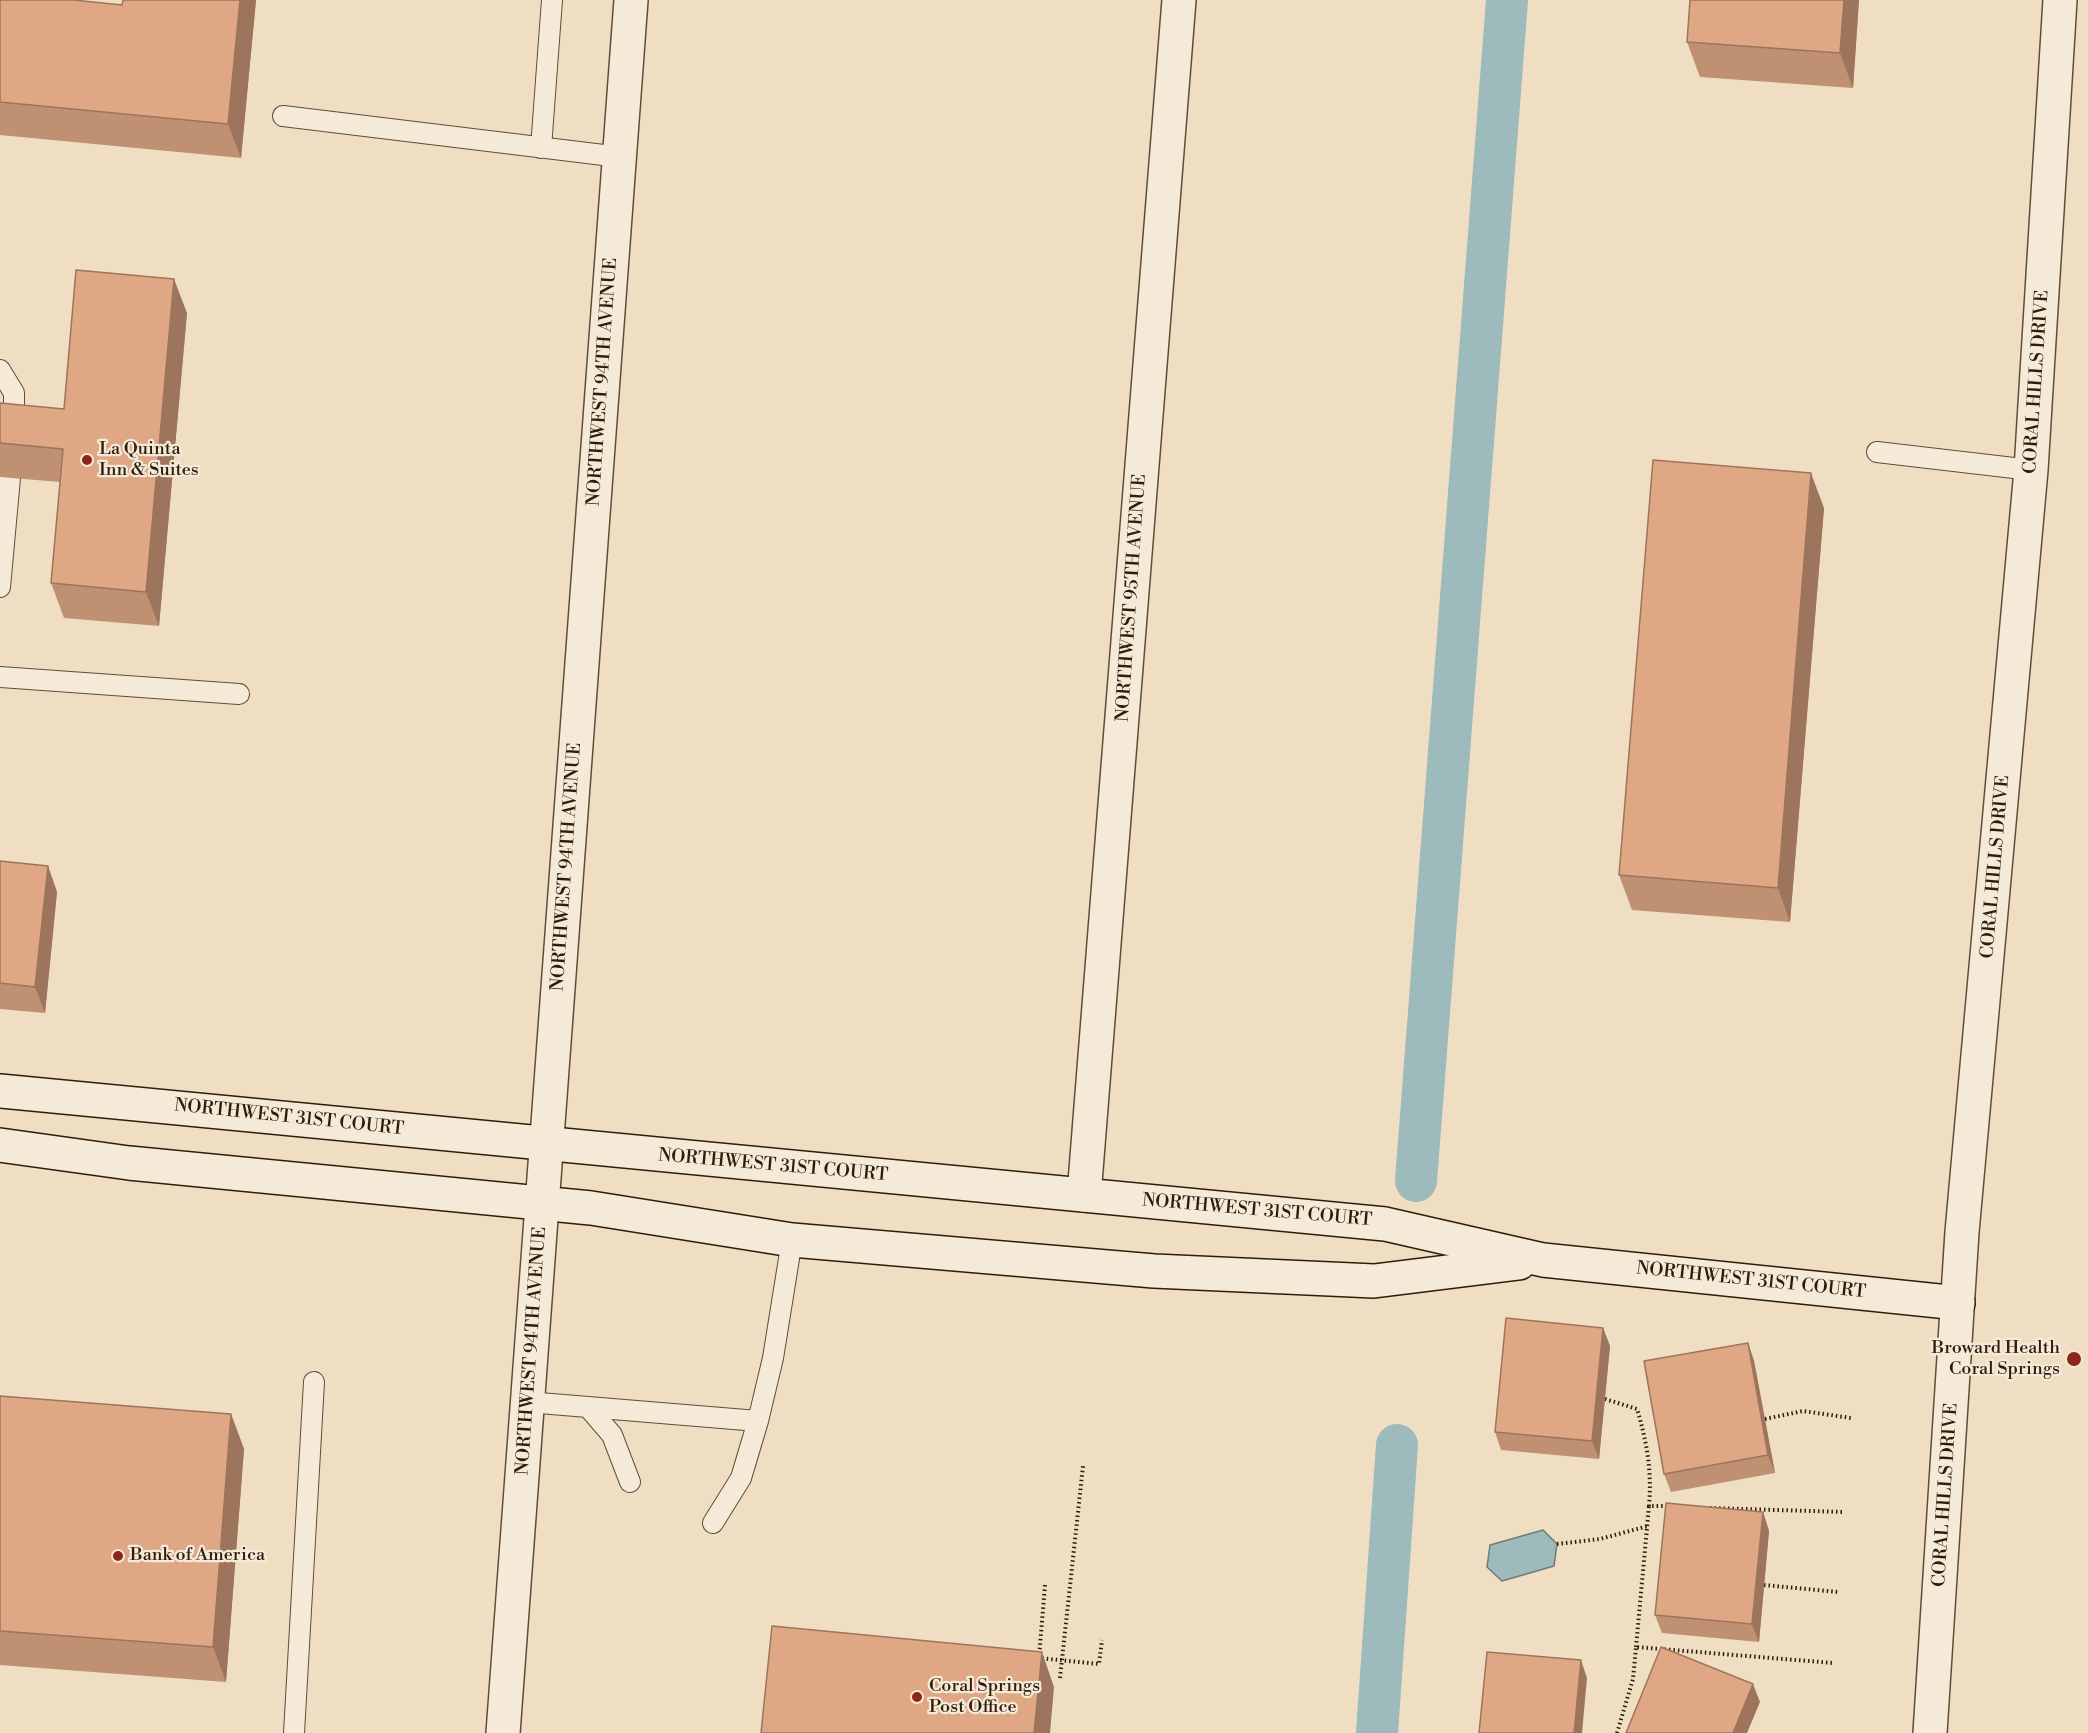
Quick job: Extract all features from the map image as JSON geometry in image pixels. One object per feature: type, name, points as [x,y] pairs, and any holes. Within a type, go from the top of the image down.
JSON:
[{"type":"street","name":"NORTHWEST 94TH AVENUE","points":[[503,1733],[631,0]]},
{"type":"street","name":"NORTHWEST 95TH AVENUE","points":[[1084,1195],[1179,0]]},
{"type":"street","name":"CORAL HILLS DRIVE","points":[[1930,1733],[1962,1232],[2031,470],[2060,0]]},
{"type":"street","name":"NORTHWEST 31ST COURT","points":[[0,1091],[1385,1224],[1543,1260],[1958,1303]]},
{"type":"street","name":"NORTHWEST 31ST COURT","points":[[0,1145],[129,1163],[591,1208],[792,1240],[1154,1271],[1374,1281],[1543,1260]]},
{"type":"lane","points":[[541,148],[552,0]]},
{"type":"lane","points":[[284,117],[620,157]]},
{"type":"lane","points":[[0,370],[14,393],[14,438]]},
{"type":"lane","points":[[1877,452],[2031,470]]},
{"type":"lane","points":[[0,586],[10,478]]},
{"type":"lane","points":[[0,676],[239,694]]},
{"type":"lane","points":[[713,1523],[741,1478],[758,1421],[773,1358],[792,1240]]},
{"type":"lane","points":[[294,1733],[314,1382]]},
{"type":"lane","points":[[528,1402],[758,1421]]},
{"type":"lane","points":[[588,1407],[612,1435],[630,1482]]},
{"type":"path","points":[[1605,1399],[1637,1409],[1648,1445],[1651,1480],[1633,1679],[1617,1733]]},
{"type":"path","points":[[1765,1419],[1803,1411],[1851,1418]]},
{"type":"path","points":[[1060,1678],[1083,1466]]},
{"type":"path","points":[[1649,1506],[1672,1506]]},
{"type":"path","points":[[1707,1508],[1844,1512]]},
{"type":"path","points":[[1557,1544],[1600,1539],[1648,1526]]},
{"type":"path","points":[[1045,1585],[1039,1658],[1099,1664],[1102,1640]]},
{"type":"path","points":[[1764,1585],[1838,1592]]},
{"type":"path","points":[[1636,1647],[1833,1663]]},
{"type":"water","points":[[1543,1530],[1557,1544],[1554,1566],[1502,1581],[1487,1567],[1490,1545]]},
{"type":"building","points":[[0,0],[74,0],[122,5],[123,0],[240,0],[228,124],[0,102]]},
{"type":"building","points":[[1690,0],[1844,0],[1840,53],[1687,42]]},
{"type":"building","name":"La Quinta Inn & Suites","points":[[76,270],[174,279],[146,592],[51,583],[63,449],[0,443],[0,403],[64,409]]},
{"type":"building","points":[[1653,460],[1811,473],[1778,888],[1619,875]]},
{"type":"building","points":[[0,861],[48,866],[35,987],[0,983]]},
{"type":"building","points":[[1506,1318],[1603,1328],[1592,1441],[1495,1432]]},
{"type":"building","points":[[1748,1343],[1768,1455],[1664,1474],[1644,1361]]},
{"type":"building","points":[[0,1396],[231,1414],[213,1647],[0,1631]]},
{"type":"building","points":[[1666,1503],[1763,1512],[1752,1624],[1655,1615]]},
{"type":"building","name":"Coral Springs Post Office","points":[[772,1626],[1042,1652],[1034,1733],[761,1733]]},
{"type":"building","points":[[1661,1647],[1753,1684],[1733,1733],[1626,1733]]},
{"type":"building","points":[[1487,1652],[1581,1660],[1574,1733],[1479,1733]]},
{"type":"waterway","points":[[1416,1181],[1507,0]]},
{"type":"waterway","points":[[1377,1733],[1397,1445]]},
{"type":"place","name":"La Quinta Inn & Suites","points":[[87,460]]},
{"type":"place","name":"Broward Health Coral Springs","points":[[2074,1359]]},
{"type":"place","name":"Bank of America","points":[[118,1556]]},
{"type":"place","name":"Coral Springs Post Office","points":[[917,1697]]}]
